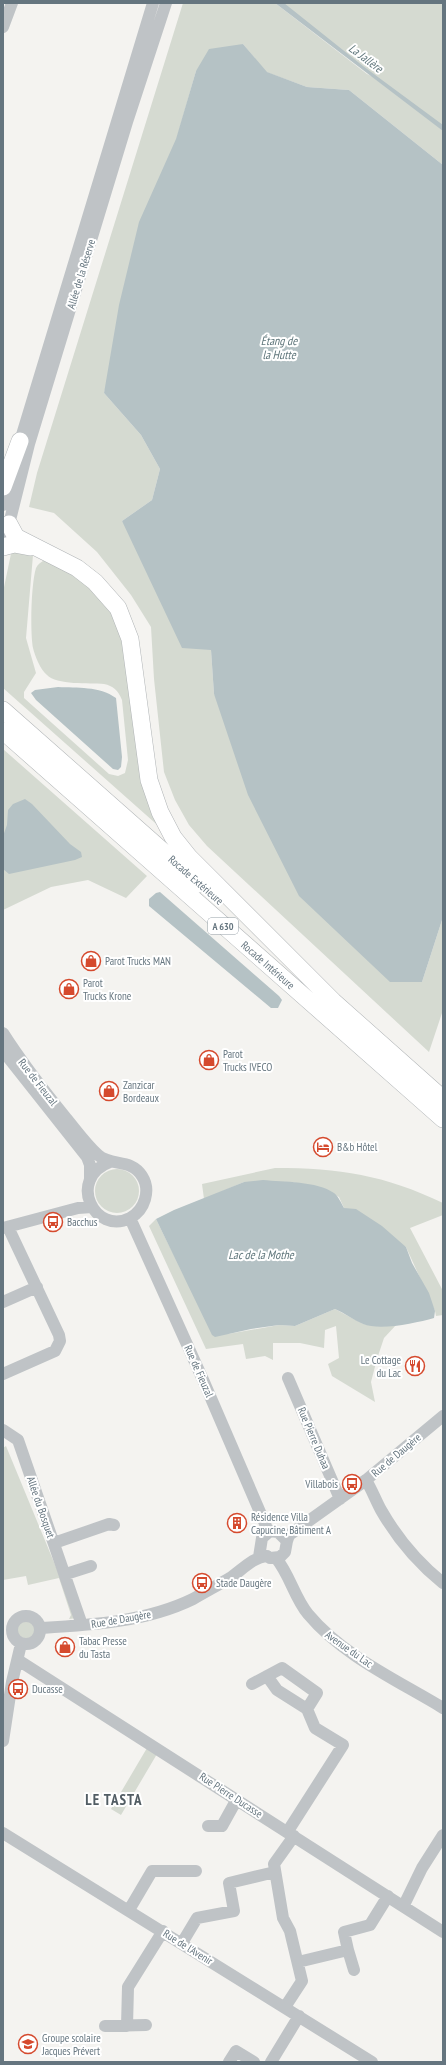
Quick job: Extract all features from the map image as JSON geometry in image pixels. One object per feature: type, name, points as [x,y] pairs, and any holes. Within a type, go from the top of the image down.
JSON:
[{"type":"highway","points":[[3,487],[20,442]]},
{"type":"highway","points":[[9,524],[16,537],[72,565],[95,582],[118,608],[126,625],[130,639],[149,780],[160,812],[173,837],[189,857],[333,1001]]},
{"type":"highway","points":[[3,548],[14,544],[38,548]]},
{"type":"highway","name":"Rocade Extérieure","points":[[3,710],[441,1097]]},
{"type":"highway","name":"Rocade Intérieure","points":[[3,731],[443,1119]]},
{"type":"street","name":"Allée de la Réserve","points":[[3,505],[20,442],[153,3]]},
{"type":"street","name":"Allée de la Réserve","points":[[3,548],[38,414],[125,130],[166,3]]},
{"type":"street","points":[[3,27],[11,4]]},
{"type":"street","name":"Rue de Fieuzal","points":[[3,1033],[38,1083],[94,1152],[110,1162],[122,1162],[136,1169],[142,1176],[146,1186],[146,1195],[143,1204],[130,1218],[204,1382],[277,1533]]},
{"type":"street","name":"Rue de Fieuzal","points":[[3,1051],[87,1157],[90,1165],[90,1178],[87,1193],[92,1207]]},
{"type":"street","points":[[90,1178],[98,1168],[110,1162]]},
{"type":"street","points":[[3,1374],[50,1353],[58,1346],[59,1335],[37,1287],[6,1227],[78,1208],[92,1207],[98,1214],[113,1221],[130,1218]]},
{"type":"street","points":[[3,1302],[37,1287]]},
{"type":"street","name":"Rue Pierre Duhaa","points":[[288,1378],[340,1499]]},
{"type":"street","name":"Rue de Daugère","points":[[277,1533],[340,1499],[366,1480],[443,1416]]},
{"type":"street","name":"Allée du Bosquet","points":[[3,1430],[18,1440],[66,1574],[82,1625]]},
{"type":"street","points":[[366,1480],[381,1510],[398,1538],[430,1573],[443,1583]]},
{"type":"street","points":[[54,1543],[109,1524],[114,1525]]},
{"type":"street","points":[[277,1533],[287,1549],[271,1557],[262,1538],[277,1533]]},
{"type":"street","name":"Rue de Daugère","points":[[40,1628],[82,1625],[147,1616],[192,1599],[271,1557]]},
{"type":"street","name":"Avenue du Lac","points":[[271,1557],[296,1596],[320,1627],[359,1657],[443,1708]]},
{"type":"street","points":[[66,1574],[91,1566]]},
{"type":"street","points":[[22,1616],[32,1617],[40,1628],[38,1636],[33,1642],[21,1644],[14,1639],[7,1630],[14,1621],[22,1616]]},
{"type":"street","points":[[3,1740],[7,1686],[18,1660],[21,1644]]},
{"type":"street","name":"Rue Pierre Ducasse","points":[[18,1660],[404,1905],[443,1932]]},
{"type":"street","points":[[252,1684],[282,1668],[317,1693],[307,1709]]},
{"type":"street","points":[[267,1676],[277,1690],[307,1709],[315,1728],[343,1745],[274,1864],[283,1918],[290,1931],[302,1981],[285,2007]]},
{"type":"street","points":[[208,1826],[222,1826],[237,1799]]},
{"type":"street","name":"Rue de l'Avenir","points":[[3,1833],[372,2062]]},
{"type":"street","points":[[404,1905],[422,1868],[443,1835]]},
{"type":"street","points":[[129,1910],[152,1871],[196,1871]]},
{"type":"street","points":[[182,1943],[197,1918],[234,1910],[228,1883],[275,1872]]},
{"type":"street","points":[[354,1970],[344,1932],[370,1925],[388,1896]]},
{"type":"street","points":[[127,2026],[128,1987],[163,1931]]},
{"type":"street","points":[[298,1962],[348,1950]]},
{"type":"street","points":[[271,2062],[299,2016]]},
{"type":"street","points":[[105,2026],[146,2025]]},
{"type":"street","points":[[229,2062],[236,2051],[254,2062]]},
{"type":"shaded area","points":[[183,3],[275,3],[367,74],[380,80],[278,3],[443,3],[443,165],[349,90],[307,87],[266,72],[243,44],[196,71],[104,393],[141,435],[160,469],[152,500],[122,521],[211,650],[214,694],[422,982],[443,917],[443,1010],[429,1052],[207,846],[189,825],[175,800],[164,772],[154,679],[151,627],[131,595],[97,552],[54,513],[29,507],[37,473]]},
{"type":"shaded area","points":[[12,549],[33,555],[26,638],[36,673],[24,692],[24,698],[109,774],[118,776],[125,773],[128,760],[122,700],[117,691],[113,687],[104,684],[65,682],[51,678],[44,672],[36,658],[32,641],[31,620],[33,585],[36,568],[45,560],[80,576],[122,623],[163,830],[3,688],[3,592]]},
{"type":"shaded area","points":[[3,749],[147,876],[126,898],[88,880],[51,887],[3,910]]},
{"type":"shaded area","points":[[275,1168],[298,1168],[361,1175],[422,1193],[443,1203],[443,1215],[410,1228],[443,1291],[443,1315],[436,1316],[406,1247],[344,1208],[339,1197],[327,1190],[292,1182],[244,1182],[204,1199],[202,1184]]},
{"type":"shaded area","points":[[117,1169],[129,1173],[135,1179],[139,1191],[135,1203],[129,1209],[117,1213],[105,1209],[99,1203],[95,1191],[99,1179],[105,1173]]},
{"type":"shaded area","points":[[156,1219],[184,1276],[228,1334],[279,1325],[295,1326],[335,1309],[363,1324],[379,1326],[397,1324],[384,1338],[377,1359],[371,1382],[375,1402],[332,1376],[328,1364],[339,1358],[336,1326],[325,1330],[324,1348],[300,1343],[273,1343],[273,1360],[265,1356],[246,1359],[243,1344],[206,1349],[149,1226]]},
{"type":"shaded area","points":[[6,1446],[77,1618],[69,1619],[71,1615],[59,1578],[28,1585],[26,1576],[3,1580],[3,1448]]},
{"type":"shaded area","points":[[25,1620],[32,1623],[35,1630],[32,1637],[25,1640],[18,1637],[15,1630],[18,1623]]},
{"type":"shaded area","points":[[147,1748],[157,1754],[121,1815],[111,1809]]},
{"type":"water","points":[[275,3],[284,3],[363,66],[443,125],[443,131]]},
{"type":"water","name":"Étang de la Hutte","points":[[243,44],[267,72],[307,87],[349,90],[443,165],[443,917],[422,982],[390,982],[299,896],[248,795],[214,694],[211,650],[182,648],[122,521],[152,500],[160,469],[141,435],[104,393],[119,305],[139,222],[176,139],[196,71],[209,49]]},
{"type":"water","points":[[58,687],[102,691],[116,698],[122,757],[121,767],[118,770],[113,769],[36,700],[31,693],[35,690]]},
{"type":"water","points":[[25,799],[32,804],[70,844],[81,852],[82,857],[75,860],[9,874],[3,869],[3,836],[7,825],[8,810],[13,804]]},
{"type":"water","points":[[160,892],[279,996],[282,1000],[278,1008],[271,1008],[149,906],[149,899],[156,893]]},
{"type":"water","name":"Lac de la Mothe","points":[[263,1180],[309,1184],[327,1189],[339,1198],[344,1208],[356,1209],[382,1226],[406,1247],[412,1263],[429,1293],[435,1311],[434,1318],[398,1326],[379,1327],[363,1324],[335,1309],[295,1326],[279,1325],[251,1329],[215,1337],[212,1335],[156,1219],[174,1210],[244,1182]]},
{"type":"place","name":"Parot Trucks MAN","points":[[91,961]]},
{"type":"place","name":"Parot Trucks Krone","points":[[69,989]]},
{"type":"place","name":"Parot Trucks IVECO","points":[[209,1060]]},
{"type":"place","name":"Zanzicar Bordeaux","points":[[109,1091]]},
{"type":"place","name":"B&b Hôtel","points":[[323,1147]]},
{"type":"place","name":"Bacchus","points":[[53,1222]]},
{"type":"place","name":"Le Cottage du Lac","points":[[415,1366]]},
{"type":"place","name":"Villabois","points":[[352,1484]]},
{"type":"place","name":"Résidence Villa Capucine, Bâtiment A","points":[[237,1523]]},
{"type":"place","name":"Stade Daugère","points":[[202,1583]]},
{"type":"place","name":"Tabac Presse du Tasta","points":[[65,1647]]},
{"type":"place","name":"Ducasse","points":[[18,1689]]},
{"type":"place","name":"Groupe scolaire Jacques Prévert","points":[[28,2044]]},
{"type":"district","name":"LE TASTA","points":[[114,1799]]},
{"type":"water label","name":"La Jallère","points":[[366,58]]}]
